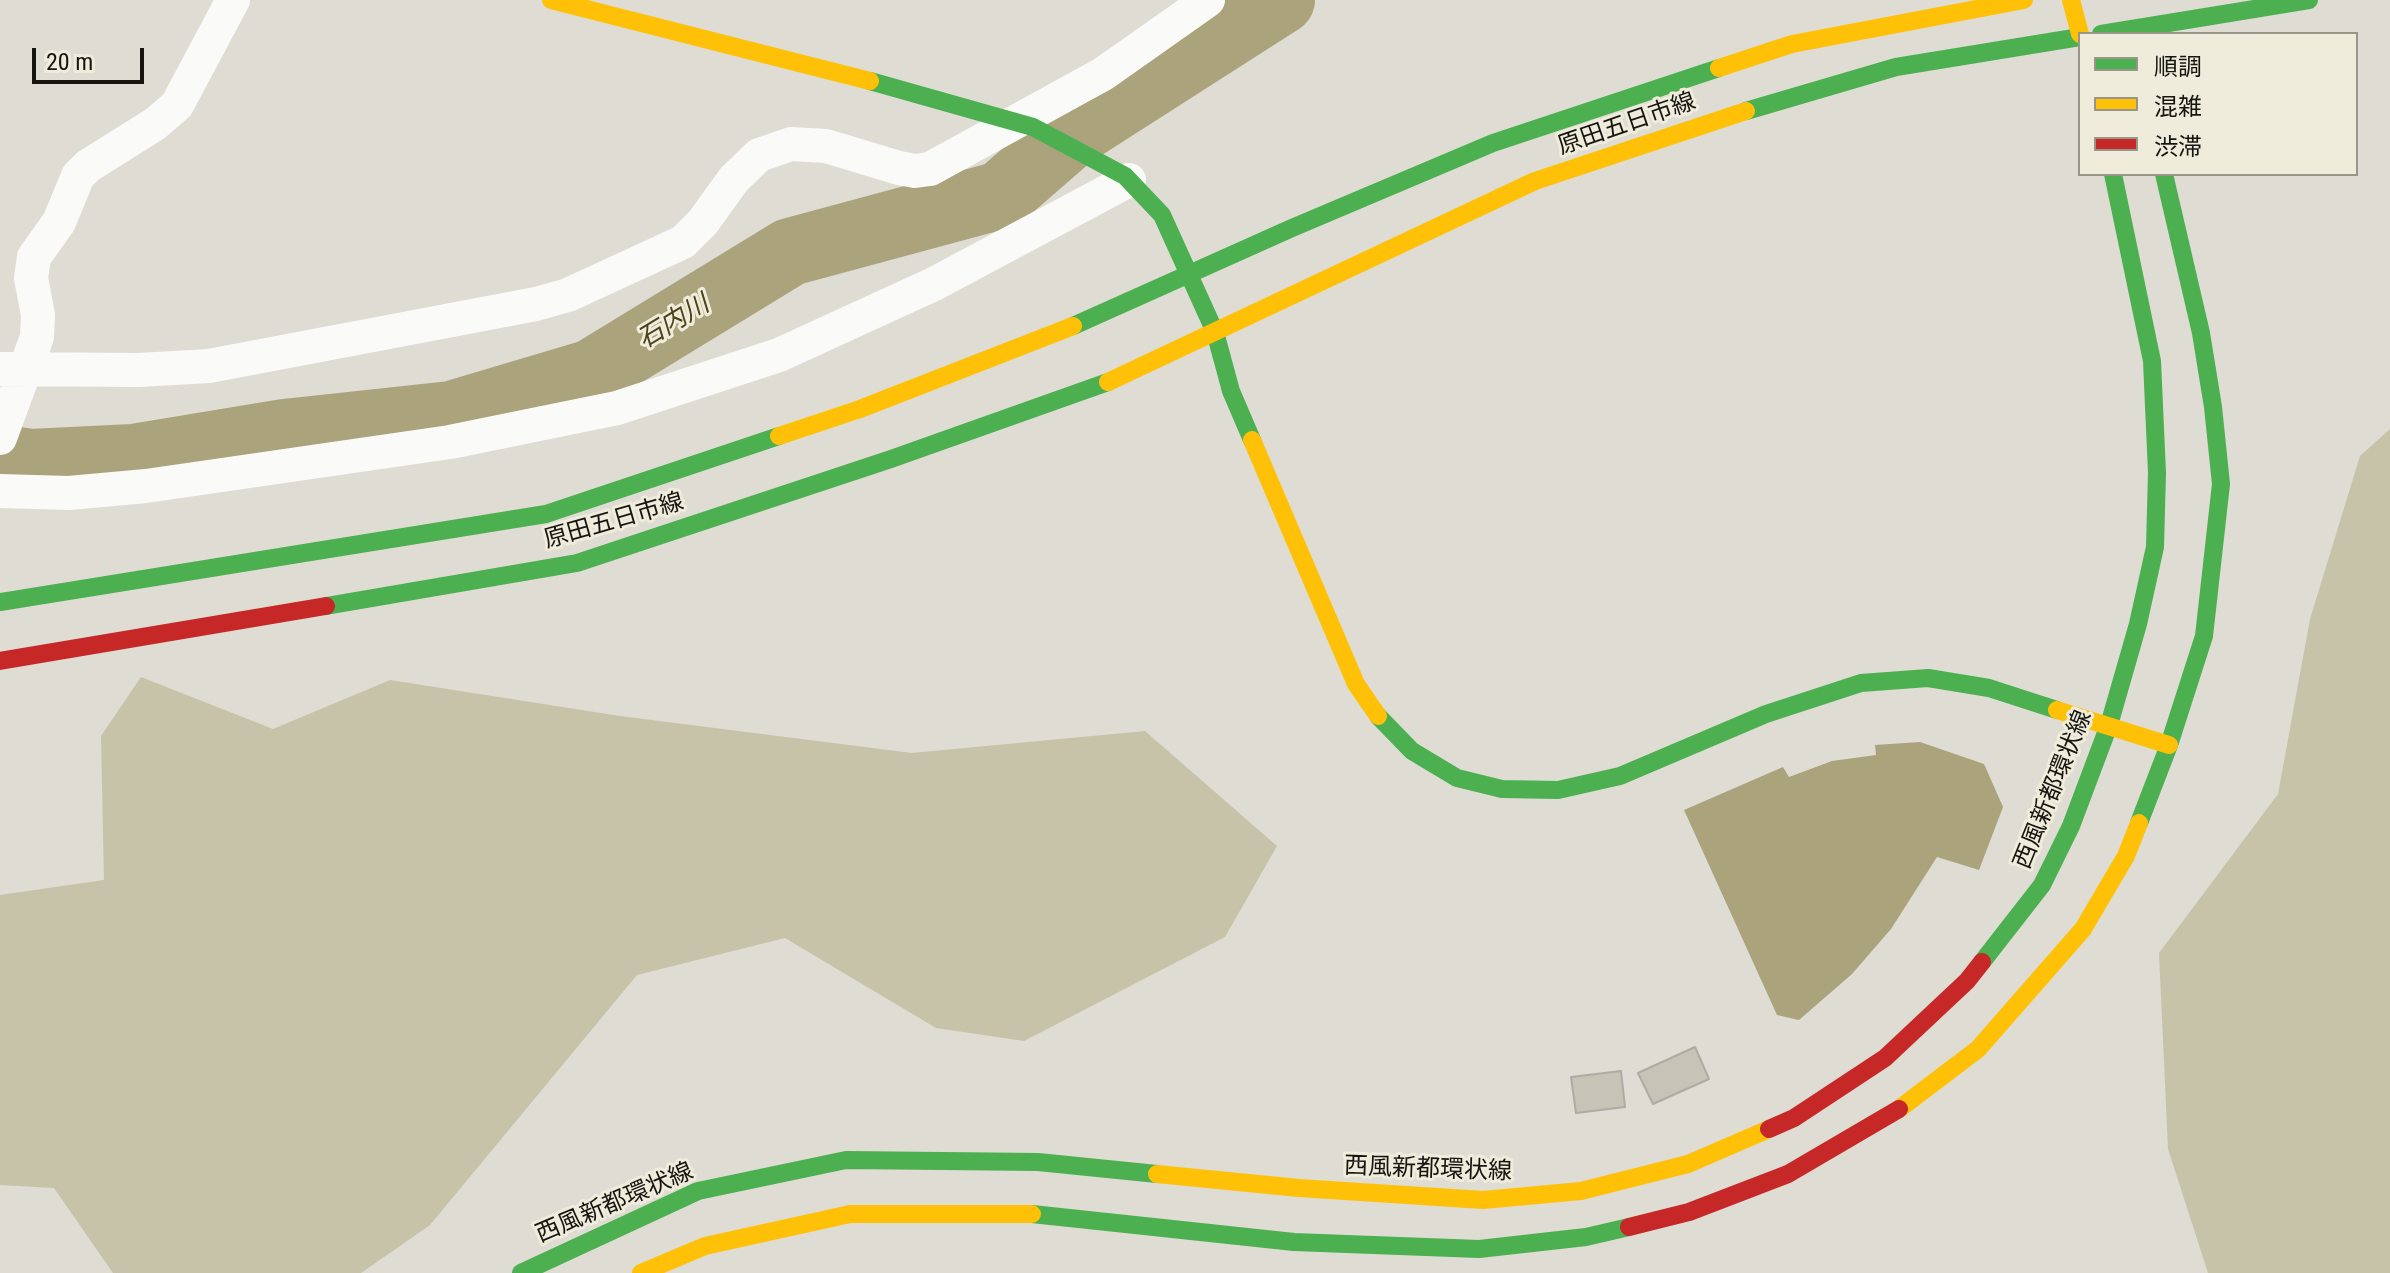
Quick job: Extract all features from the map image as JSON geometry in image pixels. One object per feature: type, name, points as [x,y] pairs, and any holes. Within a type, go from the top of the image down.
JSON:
[{"type":"street","points":[[0,438],[16,373],[38,329],[31,267],[40,247],[61,217],[78,176],[98,157],[155,124],[177,105],[233,0]]},
{"type":"street","points":[[551,0],[1025,124],[1127,178],[1162,215],[1215,332],[1231,391],[1356,684],[1381,720],[1412,751],[1457,778],[1502,789],[1558,790],[1620,776],[1766,714],[1861,683],[1928,678],[1989,688],[2169,745]]},
{"type":"street","points":[[16,373],[209,366],[552,300],[584,289],[683,242],[703,222],[734,179],[759,155],[791,144],[826,146],[899,168],[915,171],[930,169],[1025,124],[1208,0]]},
{"type":"street","name":"原田五日市線","points":[[0,602],[546,514],[860,409],[1087,320],[1292,228],[1493,143],[1792,44],[1923,9],[2024,0]]},
{"type":"street","points":[[2071,0],[2079,32]]},
{"type":"street","points":[[2113,32],[2309,0]]},
{"type":"street","points":[[2125,11],[2130,32]]},
{"type":"street","name":"原田五日市線","points":[[0,661],[577,563],[891,459],[1114,380],[1535,181],[1703,124],[1896,67],[2078,36]]},
{"type":"street","name":"西風新都環状線","points":[[521,1273],[698,1191],[846,1160],[1038,1162],[1299,1188],[1483,1200],[1581,1191],[1688,1164],[1794,1118],[1885,1058],[1967,981],[2042,885],[2071,826],[2109,725],[2138,624],[2155,547],[2157,473],[2152,361],[2113,176]]},
{"type":"street","points":[[641,1273],[705,1246],[850,1214],[1027,1213],[1294,1242],[1479,1249],[1586,1237],[1689,1212],[1801,1166],[1893,1114],[1978,1049],[2083,929],[2126,856],[2169,745],[2204,636],[2221,484],[2201,333],[2164,176]]},
{"type":"street","points":[[0,491],[69,493],[146,486],[450,442],[617,408],[779,355],[934,284],[1127,178]]},
{"type":"shaded area","points":[[2390,429],[2390,1273],[2208,1273],[2168,1149],[2159,953],[2278,794],[2310,619],[2360,456]]},
{"type":"shaded area","points":[[141,677],[273,729],[390,680],[620,716],[912,753],[1145,731],[1277,846],[1225,937],[1024,1041],[936,1028],[785,938],[637,975],[430,1225],[361,1273],[113,1273],[54,1188],[0,1185],[0,895],[104,880],[101,736]]},
{"type":"shaded area","points":[[1920,742],[1984,764],[2003,807],[1979,870],[1937,857],[1891,929],[1852,974],[1799,1020],[1777,1015],[1684,810],[1783,767],[1789,777],[1832,761],[1876,755],[1875,745]]},
{"type":"building","points":[[1695,1047],[1709,1079],[1653,1104],[1638,1073]]},
{"type":"building","points":[[1621,1071],[1625,1107],[1576,1113],[1571,1077]]},
{"type":"waterway","name":"石内川","points":[[0,458],[31,463],[133,458],[284,433],[451,415],[592,373],[790,252],[1001,195],[1070,135],[1281,0]]},
{"type":"traffic: fast","points":[[2113,32],[2309,0]]},
{"type":"traffic: fast","points":[[1746,111],[1896,67],[2078,37]]},
{"type":"traffic: fast","points":[[1073,326],[1493,143],[1719,68]]},
{"type":"traffic: fast","points":[[870,81],[1033,127],[1125,176],[1162,215],[1215,332],[1231,391],[1252,440]]},
{"type":"traffic: fast","points":[[1982,962],[2042,885],[2071,826],[2109,725],[2138,624],[2155,547],[2157,473],[2152,361],[2113,176]]},
{"type":"traffic: fast","points":[[2139,823],[2169,745],[2204,636],[2221,484],[2201,333],[2164,176]]},
{"type":"traffic: fast","points":[[326,606],[577,563],[891,459],[1108,382]]},
{"type":"traffic: fast","points":[[0,602],[546,514],[779,436]]},
{"type":"traffic: fast","points":[[1378,716],[1412,751],[1457,778],[1502,789],[1558,790],[1620,776],[1766,714],[1861,683],[1928,678],[1989,688],[2057,710]]},
{"type":"traffic: fast","points":[[521,1273],[698,1191],[846,1160],[1038,1162],[1157,1174]]},
{"type":"traffic: fast","points":[[1032,1214],[1294,1242],[1479,1249],[1586,1237],[1629,1227]]},
{"type":"traffic: slow","points":[[551,0],[870,81]]},
{"type":"traffic: slow","points":[[1719,68],[1792,44],[2024,0]]},
{"type":"traffic: slow","points":[[2071,0],[2079,32]]},
{"type":"traffic: slow","points":[[1108,382],[1535,181],[1746,111]]},
{"type":"traffic: slow","points":[[779,436],[860,409],[1073,326]]},
{"type":"traffic: slow","points":[[1252,440],[1356,684],[1378,716]]},
{"type":"traffic: slow","points":[[2057,710],[2169,745]]},
{"type":"traffic: slow","points":[[1899,1109],[1978,1049],[2083,929],[2126,856],[2139,823]]},
{"type":"traffic: slow","points":[[1157,1174],[1299,1188],[1483,1200],[1581,1191],[1688,1164],[1769,1129]]},
{"type":"traffic: slow","points":[[641,1273],[705,1246],[850,1214],[1032,1214]]},
{"type":"traffic: jam","points":[[0,661],[326,606]]},
{"type":"traffic: jam","points":[[1769,1129],[1794,1118],[1885,1058],[1967,981],[1982,962]]},
{"type":"traffic: jam","points":[[1629,1227],[1689,1212],[1788,1174],[1899,1109]]}]
